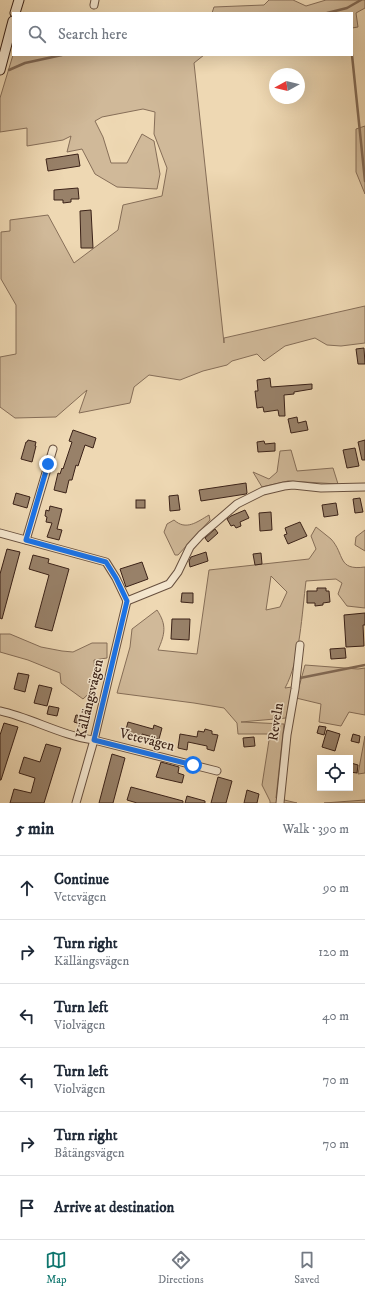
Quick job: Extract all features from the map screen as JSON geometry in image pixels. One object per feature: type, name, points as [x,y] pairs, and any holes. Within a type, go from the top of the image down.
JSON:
[{"type":"street","points":[[15,12],[19,0]]},
{"type":"street","points":[[0,70],[12,25]]},
{"type":"street","points":[[26,540],[53,449]]},
{"type":"street","points":[[0,533],[106,562],[116,578],[127,601],[169,584],[178,572],[190,547],[201,535],[237,504],[263,491],[293,485],[321,488],[365,487]]},
{"type":"street","name":"Källängsvägen","points":[[76,803],[94,740],[127,601]]},
{"type":"street","name":"Reveln","points":[[280,803],[287,735],[295,689],[300,645]]},
{"type":"street","name":"Vetevägen","points":[[0,711],[17,715],[82,738],[217,771]]},
{"type":"shaded area","points":[[269,0],[293,0],[306,6],[326,0],[365,0],[365,8],[356,13],[358,27],[353,28],[353,12],[212,12],[214,7],[264,5]]},
{"type":"shaded area","points":[[13,56],[203,56],[194,63],[224,343],[224,338],[365,306],[365,343],[341,346],[327,345],[315,338],[285,346],[264,361],[257,354],[232,361],[227,365],[203,371],[180,380],[149,375],[134,387],[130,403],[79,413],[87,390],[56,417],[15,418],[0,407],[0,357],[16,354],[16,305],[1,279],[1,232],[10,231],[10,220],[48,215],[74,263],[118,230],[123,205],[162,196],[167,168],[154,134],[155,112],[143,109],[102,117],[95,121],[103,137],[111,163],[127,163],[142,134],[154,141],[160,174],[157,189],[117,187],[95,174],[82,149],[67,152],[71,136],[63,140],[27,146],[27,128],[0,132],[0,98]]},
{"type":"shaded area","points":[[365,126],[365,194],[356,172],[356,129]]},
{"type":"shaded area","points":[[291,450],[297,471],[333,468],[338,484],[288,481],[262,487],[253,472],[269,479],[277,472],[280,451]]},
{"type":"shaded area","points":[[209,515],[210,520],[178,555],[175,555],[164,532],[167,524],[174,520],[183,525],[192,524]]},
{"type":"shaded area","points":[[316,527],[331,539],[346,564],[356,568],[365,567],[365,608],[347,606],[338,594],[342,583],[336,579],[306,581],[302,621],[297,650],[290,677],[285,688],[292,687],[286,718],[241,722],[284,724],[276,798],[297,803],[270,803],[262,785],[270,734],[238,734],[237,723],[224,708],[117,693],[130,647],[132,629],[157,610],[164,625],[162,639],[158,650],[197,654],[209,570],[309,559],[316,549],[311,536]],"holes":[[[271,576],[287,592],[280,607],[266,610]]]},
{"type":"shaded area","points":[[365,530],[365,551],[355,545],[356,537]]},
{"type":"shaded area","points":[[0,634],[10,634],[41,647],[73,652],[92,643],[107,643],[107,658],[94,660],[96,687],[83,699],[61,683],[60,673],[28,660],[0,652]]},
{"type":"shaded area","points":[[305,665],[358,669],[365,668],[365,715],[349,712],[341,726],[319,722],[321,704],[296,698]]},
{"type":"shaded area","points":[[365,736],[365,773],[358,774]]},
{"type":"shaded area","points":[[365,800],[365,803],[324,803]]},
{"type":"building","points":[[78,154],[80,166],[48,171],[46,159]]},
{"type":"building","points":[[78,188],[79,199],[71,199],[71,202],[63,203],[63,200],[54,200],[54,190]]},
{"type":"building","points":[[91,210],[93,248],[81,248],[80,211]]},
{"type":"building","points":[[364,348],[365,364],[358,364],[356,349]]},
{"type":"building","points":[[270,378],[271,387],[312,384],[312,389],[284,395],[285,416],[279,416],[278,410],[264,412],[263,407],[257,408],[255,391],[258,391],[257,380]]},
{"type":"building","points":[[297,417],[298,423],[306,421],[308,430],[291,433],[288,419]]},
{"type":"building","points":[[73,430],[96,438],[93,448],[85,445],[78,466],[76,465],[72,480],[69,480],[66,493],[54,490],[58,473],[60,474],[62,468],[63,469],[72,442],[69,441]]},
{"type":"building","points":[[28,440],[36,442],[32,462],[21,459]]},
{"type":"building","points":[[365,440],[365,460],[362,460],[358,442]]},
{"type":"building","points":[[264,441],[265,444],[275,443],[275,451],[258,452],[257,442]]},
{"type":"building","points":[[355,448],[359,466],[347,468],[343,450]]},
{"type":"building","points":[[246,483],[246,494],[201,501],[199,490]]},
{"type":"building","points":[[16,493],[30,497],[27,508],[13,504]]},
{"type":"building","points":[[178,495],[180,510],[170,511],[169,496]]},
{"type":"building","points":[[360,498],[363,512],[355,513],[353,499]]},
{"type":"building","points":[[136,500],[145,500],[145,508],[136,508]]},
{"type":"building","points":[[336,503],[338,515],[324,517],[322,505]]},
{"type":"building","points":[[50,506],[62,509],[57,529],[62,530],[59,540],[47,537],[52,523],[46,522],[47,517],[45,516],[46,510],[49,511]]},
{"type":"building","points":[[245,510],[249,518],[240,522],[241,526],[236,528],[234,525],[231,526],[227,519]]},
{"type":"building","points":[[271,512],[272,530],[260,531],[259,513]]},
{"type":"building","points":[[300,522],[307,536],[288,544],[284,535],[287,534],[285,528]]},
{"type":"building","points":[[215,529],[218,533],[208,542],[205,538]]},
{"type":"building","points":[[7,549],[20,552],[2,619],[0,618],[0,574]]},
{"type":"building","points":[[206,552],[208,561],[190,567],[189,561],[191,557]]},
{"type":"building","points":[[261,553],[262,564],[255,565],[253,554]]},
{"type":"building","points":[[33,555],[49,559],[48,563],[69,569],[52,631],[35,627],[49,575],[29,569]]},
{"type":"building","points":[[142,562],[148,579],[126,587],[120,569]]},
{"type":"building","points":[[317,588],[326,588],[326,591],[329,591],[330,602],[315,606],[315,603],[307,603],[307,591],[317,591]]},
{"type":"building","points":[[182,593],[193,593],[193,603],[181,602]]},
{"type":"building","points":[[365,613],[365,625],[363,625],[364,646],[346,647],[344,615]]},
{"type":"building","points":[[172,619],[190,619],[189,640],[171,639]]},
{"type":"building","points":[[345,648],[346,658],[331,659],[330,649]]},
{"type":"building","points":[[18,673],[29,675],[25,692],[14,689]]},
{"type":"building","points":[[39,685],[52,688],[47,706],[34,703]]},
{"type":"building","points":[[49,706],[59,708],[57,716],[47,714]]},
{"type":"building","points":[[76,715],[82,716],[80,724],[74,722]]},
{"type":"building","points":[[128,722],[153,729],[154,725],[162,728],[159,739],[142,734],[141,737],[125,733]]},
{"type":"building","points":[[4,723],[18,727],[0,780],[0,735]]},
{"type":"building","points":[[319,726],[326,727],[324,735],[317,733]]},
{"type":"building","points":[[205,729],[212,731],[212,734],[218,735],[214,751],[207,749],[207,746],[188,742],[187,750],[178,748],[180,734],[197,737],[198,731],[204,732]]},
{"type":"building","points":[[327,730],[340,734],[335,751],[322,747]]},
{"type":"building","points":[[353,734],[360,736],[359,743],[351,741]]},
{"type":"building","points":[[254,737],[255,746],[244,747],[243,738]]},
{"type":"building","points":[[46,744],[61,748],[44,803],[10,803],[14,789],[31,793],[35,778],[19,773],[24,757],[40,762]]},
{"type":"building","points":[[112,754],[125,758],[113,803],[99,803]]},
{"type":"building","points":[[161,762],[179,767],[178,773],[184,775],[182,783],[156,777]]},
{"type":"building","points":[[353,764],[358,765],[357,773],[353,772]]},
{"type":"building","points":[[218,777],[232,781],[226,803],[211,803]]},
{"type":"building","points":[[131,787],[183,801],[183,803],[137,803],[127,800]]},
{"type":"building","points":[[247,790],[259,794],[257,803],[244,803]]},
{"type":"building","points":[[187,796],[205,801],[205,803],[185,803]]},
{"type":"waterway","points":[[331,12],[347,8],[361,0]]},
{"type":"waterway","points":[[9,70],[25,63],[57,56]]},
{"type":"waterway","points":[[352,56],[365,181]]},
{"type":"waterway","points":[[300,678],[365,665]]},
{"type":"route","points":[[48,464],[26,540],[106,562],[116,578],[127,601],[94,740],[193,765]]}]
